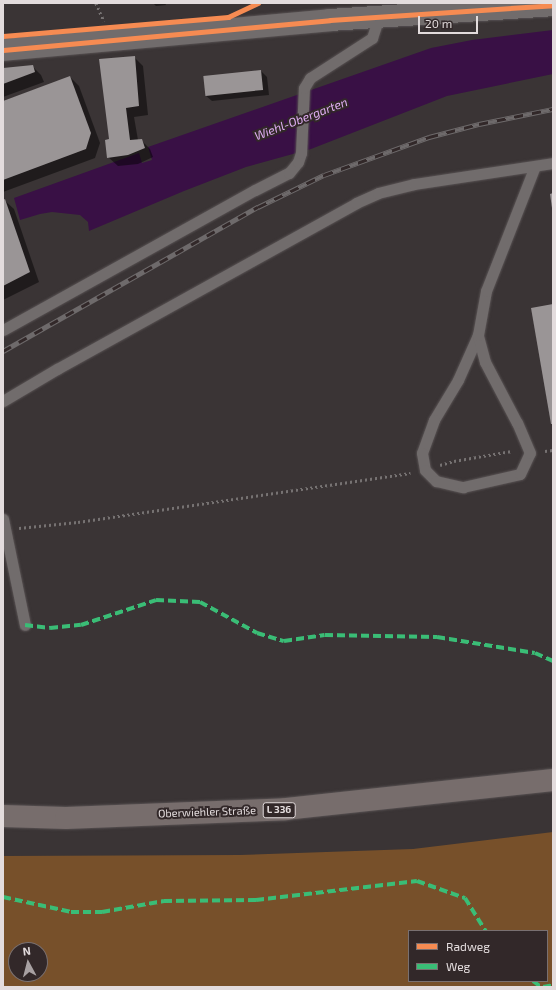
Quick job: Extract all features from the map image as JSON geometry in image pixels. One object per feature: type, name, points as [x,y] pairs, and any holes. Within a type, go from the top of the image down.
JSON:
[{"type":"main road","name":"Oberwiehler Straße","points":[[3,816],[66,818],[286,809],[553,780]]},
{"type":"street","points":[[3,50],[379,17],[553,5]]},
{"type":"lane","points":[[3,330],[288,173],[298,162],[301,153],[304,88],[310,78],[372,38],[379,17]]},
{"type":"lane","points":[[3,401],[57,369],[356,203],[378,193],[403,186],[553,163]]},
{"type":"lane","points":[[478,335],[485,362],[517,423],[530,453],[520,474],[463,487],[436,481],[425,470],[422,453],[434,420],[458,380],[478,335],[486,292],[535,166]]},
{"type":"lane","points":[[4,525],[25,625]]},
{"type":"path","points":[[4,525],[78,522],[390,477],[425,470],[454,461],[510,451],[530,453],[553,450]]},
{"type":"shaded area","points":[[553,832],[553,987],[3,987],[3,856],[240,855],[413,849]]},
{"type":"water","name":"Wiehl-Obergarten","points":[[553,30],[553,74],[447,96],[311,149],[246,167],[89,231],[88,222],[80,215],[52,212],[20,220],[14,198],[139,153],[142,163],[152,160],[148,147],[431,48],[472,40]]},
{"type":"building","points":[[135,56],[139,106],[126,108],[130,140],[142,139],[145,148],[128,155],[107,158],[105,140],[109,139],[99,59]]},
{"type":"building","points":[[33,65],[35,72],[3,84],[3,68]]},
{"type":"building","points":[[261,70],[263,90],[205,96],[203,76]]},
{"type":"building","points":[[70,76],[91,133],[86,149],[3,180],[3,101]]},
{"type":"building","points":[[553,193],[553,208],[552,208],[550,194]]},
{"type":"building","points":[[5,199],[30,272],[3,286],[3,200]]},
{"type":"building","points":[[553,304],[553,424],[551,424],[531,308]]},
{"type":"railway","points":[[3,351],[258,207],[324,175],[429,137],[479,124],[553,109]]},
{"type":"marked path","points":[[25,625],[50,628],[81,625],[156,600],[200,602],[257,633],[284,641],[325,635],[437,637],[535,653],[553,661]]},
{"type":"marked path","points":[[3,897],[71,912],[102,912],[164,901],[256,900],[417,881],[465,898],[485,930]]},
{"type":"marked path","points":[[534,982],[541,987]]},
{"type":"marked path","points":[[543,987],[553,985]]},
{"type":"cycle path","points":[[3,36],[228,17],[258,3]]},
{"type":"cycle path","points":[[3,50],[330,20],[553,5]]}]
